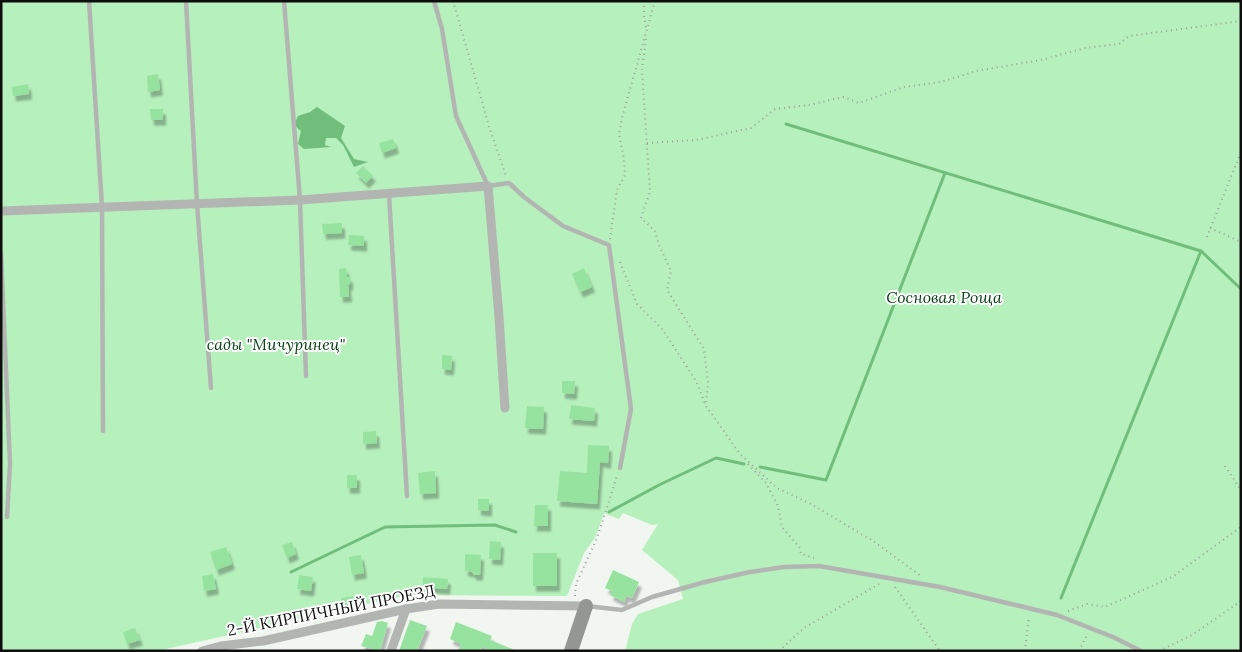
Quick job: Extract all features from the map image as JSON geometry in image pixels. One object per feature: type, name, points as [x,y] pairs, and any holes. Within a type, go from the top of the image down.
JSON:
[{"type":"street","points":[[1,212],[300,200],[389,195],[488,186],[505,408]]},
{"type":"street","points":[[571,651],[580,602]]},
{"type":"street","name":"2-Й КИРПИЧНЫЙ ПРОЕЗД","points":[[202,651],[221,646],[263,641],[406,609],[439,604],[580,602]]},
{"type":"street","points":[[392,651],[406,609]]},
{"type":"street","points":[[259,651],[263,641]]},
{"type":"lane","points":[[89,1],[102,207],[103,431]]},
{"type":"lane","points":[[186,1],[197,204],[211,388]]},
{"type":"lane","points":[[284,1],[300,200],[306,376]]},
{"type":"lane","points":[[434,1],[442,29],[456,116],[488,186],[509,182],[524,198],[563,226],[609,245],[631,409],[620,468]]},
{"type":"lane","points":[[389,195],[407,496]]},
{"type":"lane","points":[[1,253],[10,464],[7,517]]},
{"type":"lane","points":[[580,602],[622,610],[652,596],[705,582],[784,567],[819,566],[940,587],[1057,615],[1141,651]]},
{"type":"path","points":[[453,1],[489,126],[509,182]]},
{"type":"path","points":[[644,1],[647,30],[642,70],[650,192],[641,218],[655,231],[658,245],[671,271],[667,290],[704,349],[708,382],[706,406]]},
{"type":"path","points":[[655,1],[619,134],[625,174],[617,190],[616,209],[609,245],[618,259],[637,304],[663,330],[696,382],[706,406],[740,454],[766,483],[778,506],[782,527],[800,548],[801,554],[824,561],[831,568]]},
{"type":"path","points":[[647,143],[696,140],[751,128],[776,109],[809,105],[843,97],[859,103],[904,87],[942,82],[976,71],[1041,60],[1085,48],[1119,44],[1129,36],[1241,21]]},
{"type":"path","points":[[1207,237],[1241,152]]},
{"type":"path","points":[[1210,228],[1241,242]]},
{"type":"path","points":[[740,454],[777,488],[811,504],[872,541],[910,569],[940,587]]},
{"type":"path","points":[[1225,466],[1241,490]]},
{"type":"path","points":[[580,602],[576,584],[597,538],[620,468]]},
{"type":"path","points":[[1057,615],[1087,604],[1105,607],[1172,577],[1241,527]]},
{"type":"path","points":[[780,651],[804,628],[889,578],[940,651]]},
{"type":"path","points":[[1159,651],[1192,635],[1241,601]]},
{"type":"path","points":[[1025,651],[1030,608]]},
{"type":"path","points":[[1080,651],[1090,628]]},
{"type":"green space","points":[[1,1],[1241,1],[1241,651],[625,651],[632,624],[638,614],[683,599],[678,580],[642,550],[658,524],[652,525],[623,513],[619,519],[604,513],[595,538],[584,553],[567,596],[408,595],[157,651],[1,651]]},
{"type":"shaded area","points":[[317,107],[345,126],[341,138],[354,159],[368,162],[354,167],[343,145],[336,138],[326,138],[325,145],[331,147],[304,149],[298,144],[301,131],[294,125],[298,116],[310,112]]},
{"type":"building","points":[[158,74],[160,90],[148,92],[147,76]]},
{"type":"building","points":[[28,84],[29,94],[13,96],[12,87]]},
{"type":"building","points":[[150,109],[163,109],[163,120],[151,120]]},
{"type":"building","points":[[393,139],[396,148],[382,153],[379,143]]},
{"type":"building","points":[[363,166],[373,176],[366,183],[356,173]]},
{"type":"building","points":[[342,223],[342,233],[323,234],[322,224]]},
{"type":"building","points":[[349,235],[364,236],[364,246],[348,245]]},
{"type":"building","points":[[346,268],[347,277],[350,277],[350,285],[348,285],[349,297],[340,297],[339,269]]},
{"type":"building","points":[[584,268],[592,287],[580,292],[572,274]]},
{"type":"building","points":[[442,355],[452,356],[451,370],[442,369]]},
{"type":"building","points":[[562,381],[575,381],[574,394],[562,393]]},
{"type":"building","points":[[571,405],[595,408],[594,421],[569,419]]},
{"type":"building","points":[[527,406],[544,407],[543,429],[525,428]]},
{"type":"building","points":[[376,431],[377,443],[363,444],[363,432]]},
{"type":"building","points":[[588,445],[609,446],[608,463],[600,462],[597,504],[557,501],[560,471],[587,473]]},
{"type":"building","points":[[435,471],[436,493],[420,494],[418,473]]},
{"type":"building","points":[[347,475],[357,475],[357,488],[347,488]]},
{"type":"building","points":[[478,499],[489,499],[489,511],[478,510]]},
{"type":"building","points":[[535,505],[548,505],[548,526],[534,526]]},
{"type":"building","points":[[490,541],[501,542],[500,560],[489,559]]},
{"type":"building","points":[[292,542],[296,554],[287,558],[282,545]]},
{"type":"building","points":[[226,547],[232,564],[216,570],[210,552]]},
{"type":"building","points":[[533,553],[557,553],[557,586],[533,586]]},
{"type":"building","points":[[465,554],[481,555],[480,575],[474,575],[472,572],[465,571]]},
{"type":"building","points":[[361,555],[364,573],[352,575],[349,557]]},
{"type":"building","points":[[613,570],[639,582],[632,598],[626,596],[624,602],[610,595],[612,591],[605,588]]},
{"type":"building","points":[[213,574],[216,589],[204,591],[202,576]]},
{"type":"building","points":[[299,575],[313,577],[311,591],[297,589]]},
{"type":"building","points":[[423,577],[448,579],[447,589],[423,587]]},
{"type":"building","points":[[358,596],[360,604],[342,606],[341,598]]},
{"type":"building","points":[[410,620],[427,626],[417,651],[399,651]]},
{"type":"building","points":[[377,622],[388,623],[380,651],[361,646],[366,634],[372,636]]},
{"type":"building","points":[[456,622],[492,636],[490,640],[517,651],[492,651],[482,647],[481,651],[458,651],[461,644],[450,639]]},
{"type":"building","points":[[135,628],[140,640],[127,644],[123,632]]},
{"type":"waterway","points":[[786,124],[1201,251],[1241,289]]},
{"type":"waterway","points":[[760,467],[826,480],[945,173]]},
{"type":"waterway","points":[[1061,598],[1201,251]]},
{"type":"waterway","points":[[609,512],[659,485],[716,458],[744,464]]},
{"type":"waterway","points":[[291,572],[385,527],[495,525],[516,532]]},
{"type":"park label","name":"Сосновая Роща","points":[[944,297]]},
{"type":"park label","name":"сады \"Мичуринец\"","points":[[276,344]]}]
